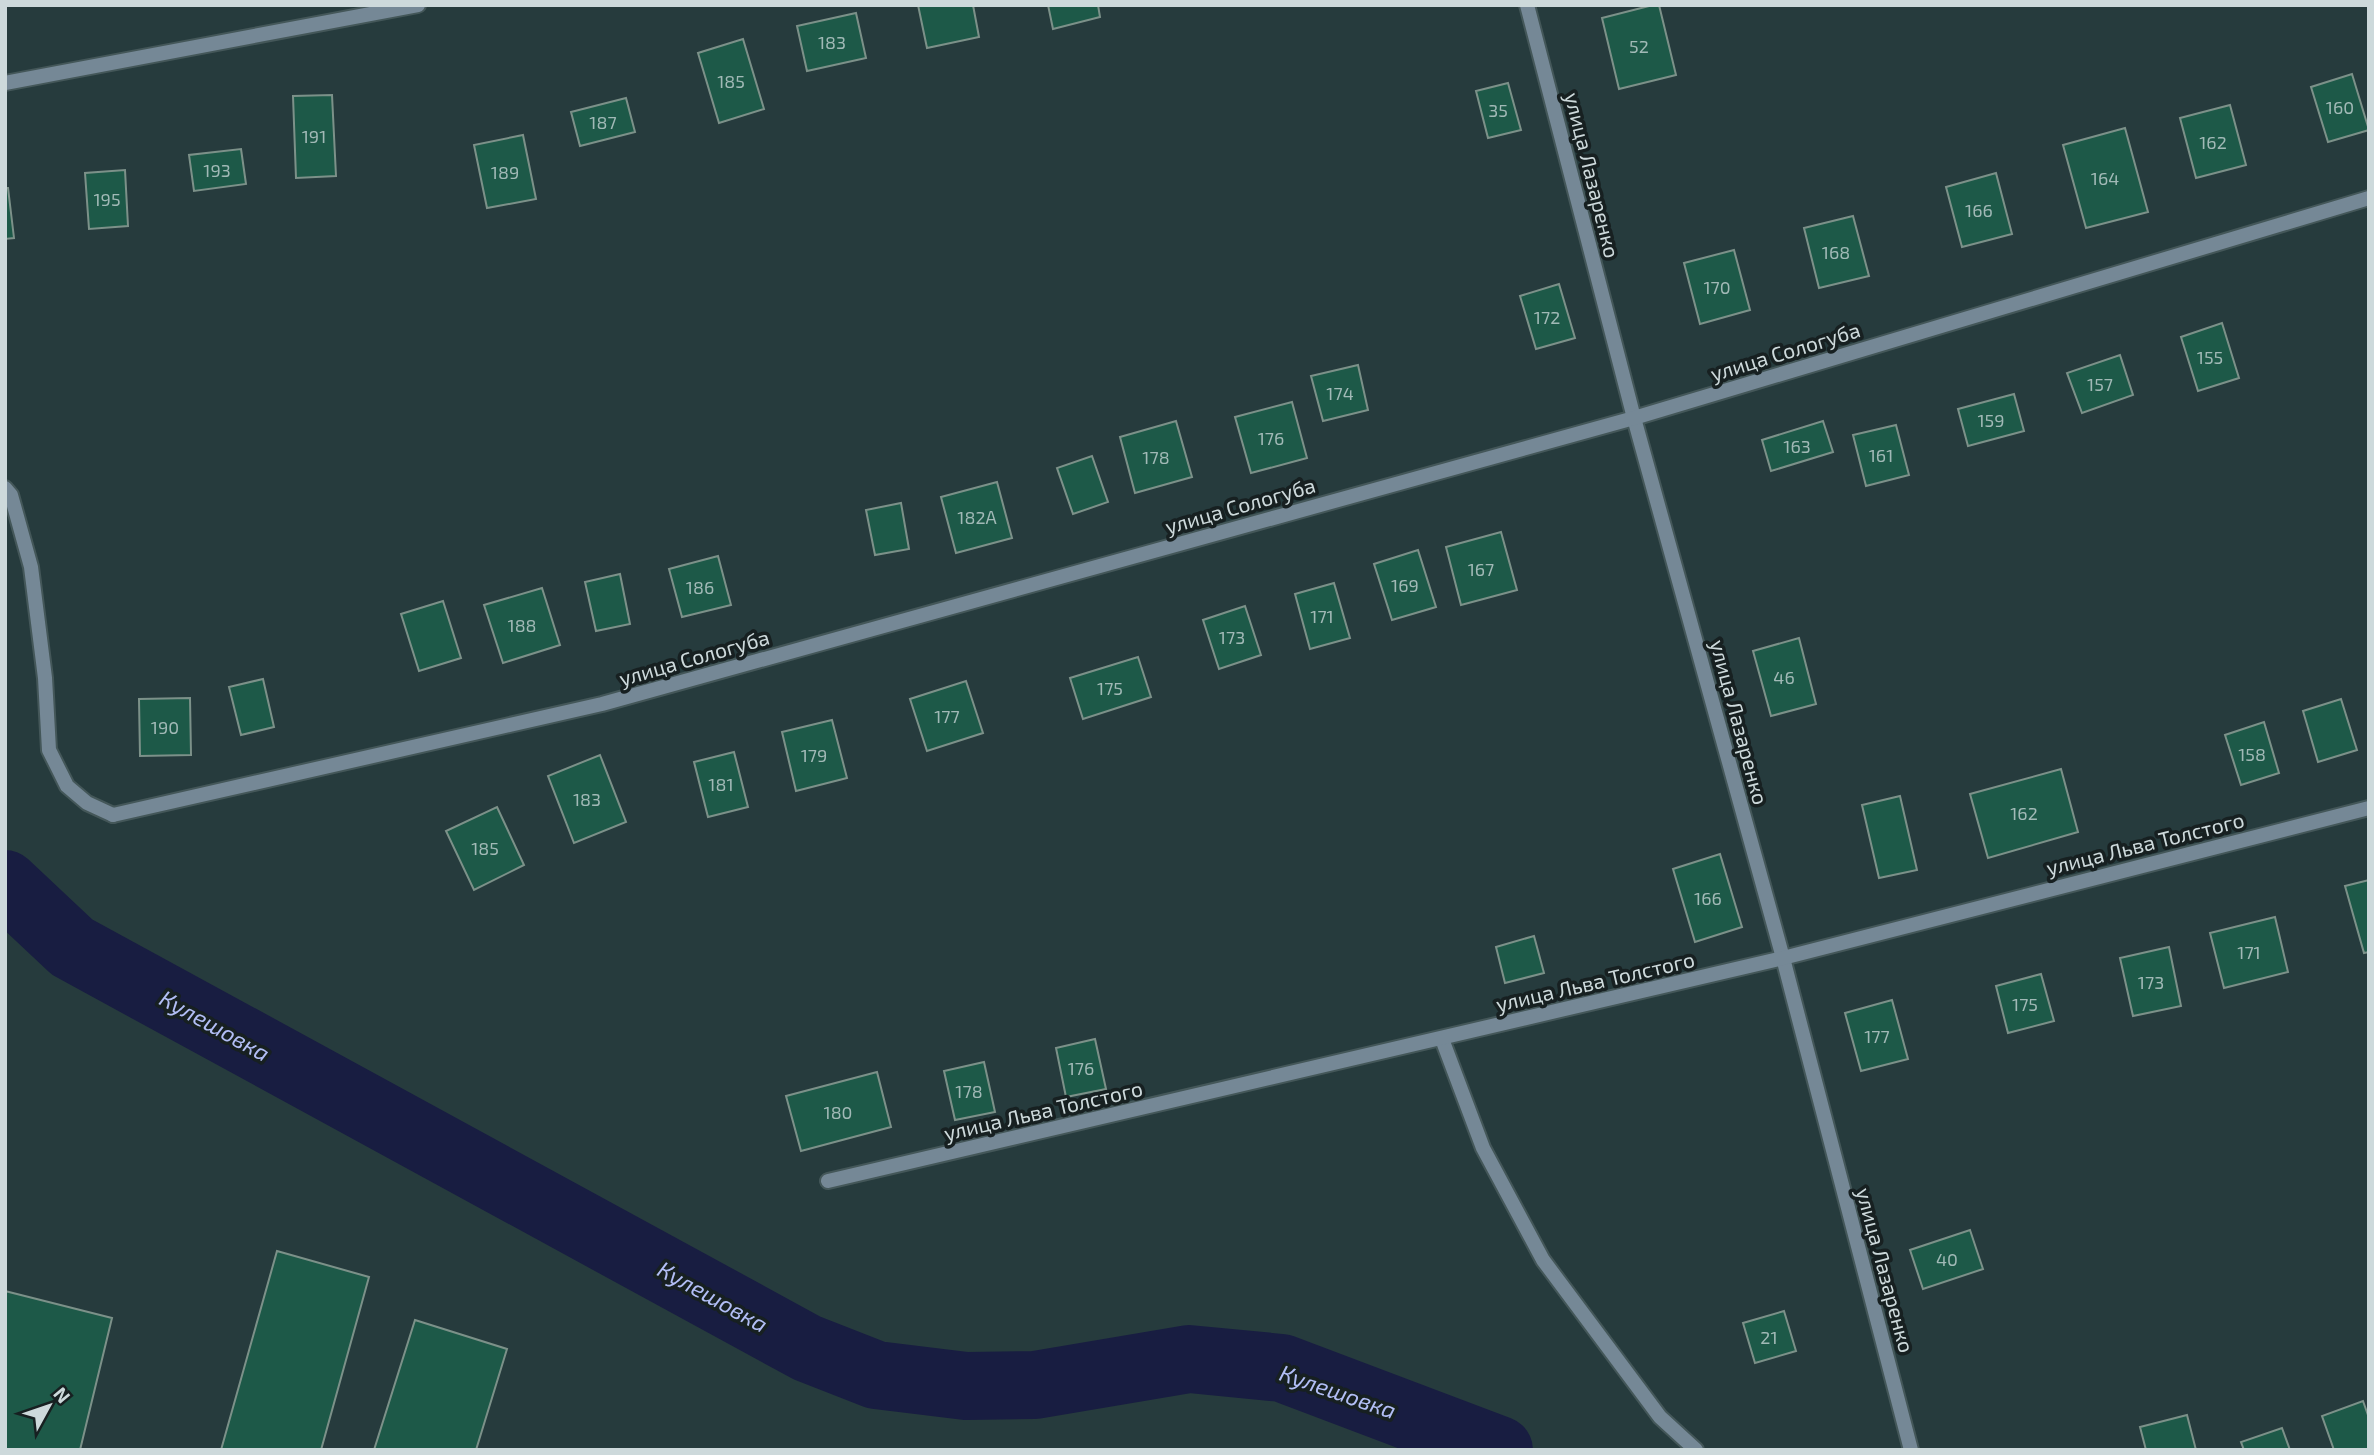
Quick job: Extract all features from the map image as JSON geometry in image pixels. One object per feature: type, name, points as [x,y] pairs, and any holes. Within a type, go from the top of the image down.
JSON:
[{"type":"street","points":[[5,83],[418,5]]},
{"type":"street","name":"улица Лазаренко","points":[[1527,5],[1634,418],[1783,958],[1911,1450]]},
{"type":"street","name":"улица Сологуба","points":[[5,488],[11,495],[31,567],[45,678],[48,750],[67,786],[87,803],[113,815],[602,704],[1634,418],[2369,198]]},
{"type":"street","name":"улица Льва Толстого","points":[[828,1181],[1783,958],[2369,808]]},
{"type":"street","points":[[1442,1039],[1483,1148],[1543,1260],[1660,1417],[1696,1450]]},
{"type":"building","points":[[918,5],[973,5],[979,37],[927,48]]},
{"type":"building","points":[[1048,5],[1098,5],[1100,17],[1053,29]]},
{"type":"building","points":[[1659,5],[1676,75],[1619,89],[1602,18]]},
{"type":"building","points":[[856,13],[866,58],[807,71],[797,26]]},
{"type":"building","points":[[743,39],[764,109],[719,123],[698,53]]},
{"type":"building","points":[[2352,74],[2369,130],[2328,142],[2311,87]]},
{"type":"building","points":[[1508,83],[1521,130],[1488,138],[1476,91]]},
{"type":"building","points":[[332,95],[336,176],[296,178],[293,96]]},
{"type":"building","points":[[626,98],[635,132],[580,146],[571,112]]},
{"type":"building","points":[[2230,105],[2246,165],[2196,178],[2180,118]]},
{"type":"building","points":[[2125,128],[2148,212],[2086,228],[2063,145]]},
{"type":"building","points":[[523,135],[536,199],[487,208],[474,145]]},
{"type":"building","points":[[241,149],[246,184],[194,191],[189,155]]},
{"type":"building","points":[[125,170],[128,226],[89,229],[85,173]]},
{"type":"building","points":[[1996,173],[2012,234],[1962,247],[1946,187]]},
{"type":"building","points":[[5,188],[8,188],[14,238],[5,239]]},
{"type":"building","points":[[1853,216],[1869,276],[1819,288],[1804,228]]},
{"type":"building","points":[[1734,250],[1750,310],[1700,324],[1684,263]]},
{"type":"building","points":[[1559,284],[1575,338],[1536,349],[1520,296]]},
{"type":"building","points":[[2222,323],[2239,378],[2198,391],[2181,337]]},
{"type":"building","points":[[2120,355],[2133,395],[2082,413],[2067,373]]},
{"type":"building","points":[[1358,365],[1368,410],[1323,421],[1311,376]]},
{"type":"building","points":[[2014,394],[2024,431],[1968,446],[1958,409]]},
{"type":"building","points":[[1292,402],[1307,458],[1251,473],[1235,417]]},
{"type":"building","points":[[1176,421],[1192,477],[1135,493],[1120,437]]},
{"type":"building","points":[[1823,421],[1833,452],[1771,471],[1762,440]]},
{"type":"building","points":[[1896,425],[1909,475],[1866,486],[1853,435]]},
{"type":"building","points":[[1092,456],[1108,502],[1073,514],[1057,468]]},
{"type":"building","points":[[997,482],[1012,538],[956,553],[941,497]]},
{"type":"building","points":[[901,503],[909,549],[875,555],[866,510]]},
{"type":"building","points":[[1501,532],[1517,590],[1461,605],[1446,547]]},
{"type":"building","points":[[1418,550],[1436,607],[1392,620],[1374,564]]},
{"type":"building","points":[[718,556],[731,605],[682,617],[669,569]]},
{"type":"building","points":[[620,574],[630,624],[596,631],[585,582]]},
{"type":"building","points":[[1334,583],[1350,638],[1310,649],[1295,594]]},
{"type":"building","points":[[542,588],[560,645],[503,663],[484,605]]},
{"type":"building","points":[[443,601],[461,658],[419,671],[401,614]]},
{"type":"building","points":[[1245,606],[1261,655],[1219,669],[1203,620]]},
{"type":"building","points":[[1799,638],[1816,704],[1771,716],[1753,651]]},
{"type":"building","points":[[1138,657],[1151,697],[1083,719],[1070,678]]},
{"type":"building","points":[[263,679],[274,727],[241,735],[229,687]]},
{"type":"building","points":[[966,681],[983,733],[927,751],[910,699]]},
{"type":"building","points":[[190,698],[191,755],[140,756],[139,699]]},
{"type":"building","points":[[2341,699],[2357,750],[2318,762],[2303,711]]},
{"type":"building","points":[[832,720],[847,778],[796,791],[782,732]]},
{"type":"building","points":[[2264,722],[2279,773],[2241,785],[2225,735]]},
{"type":"building","points":[[734,752],[748,807],[708,817],[694,762]]},
{"type":"building","points":[[600,755],[626,822],[574,843],[548,776]]},
{"type":"building","points":[[2061,769],[2078,832],[1988,858],[1970,794]]},
{"type":"building","points":[[1900,796],[1917,870],[1879,878],[1862,805]]},
{"type":"building","points":[[497,807],[524,865],[474,890],[446,831]]},
{"type":"building","points":[[1720,854],[1742,927],[1695,942],[1673,869]]},
{"type":"building","points":[[2369,880],[2369,952],[2364,953],[2345,886]]},
{"type":"building","points":[[2275,917],[2288,972],[2224,988],[2210,933]]},
{"type":"building","points":[[1534,936],[1544,973],[1505,983],[1496,947]]},
{"type":"building","points":[[2169,947],[2181,1006],[2133,1016],[2120,958]]},
{"type":"building","points":[[2041,974],[2054,1021],[2008,1033],[1996,986]]},
{"type":"building","points":[[1892,1000],[1908,1059],[1861,1071],[1845,1013]]},
{"type":"building","points":[[1095,1039],[1106,1089],[1066,1097],[1056,1048]]},
{"type":"building","points":[[984,1062],[995,1112],[955,1120],[944,1071]]},
{"type":"building","points":[[877,1072],[891,1127],[801,1151],[786,1096]]},
{"type":"building","points":[[1970,1230],[1983,1269],[1923,1289],[1910,1250]]},
{"type":"building","points":[[277,1251],[369,1277],[321,1450],[221,1450]]},
{"type":"building","points":[[5,1291],[112,1318],[80,1450],[5,1450]]},
{"type":"building","points":[[1784,1311],[1796,1351],[1755,1363],[1743,1323]]},
{"type":"building","points":[[415,1320],[507,1349],[476,1450],[374,1450]]},
{"type":"building","points":[[2363,1401],[2369,1418],[2369,1449],[2334,1450],[2322,1416]]},
{"type":"building","points":[[2187,1415],[2196,1450],[2146,1450],[2140,1427]]},
{"type":"building","points":[[2282,1428],[2290,1450],[2244,1450],[2241,1442]]},
{"type":"waterway","name":"Кулешовка","points":[[5,884],[72,947],[807,1348],[876,1375],[966,1386],[1035,1385],[1189,1359],[1282,1368],[1499,1450]]}]
